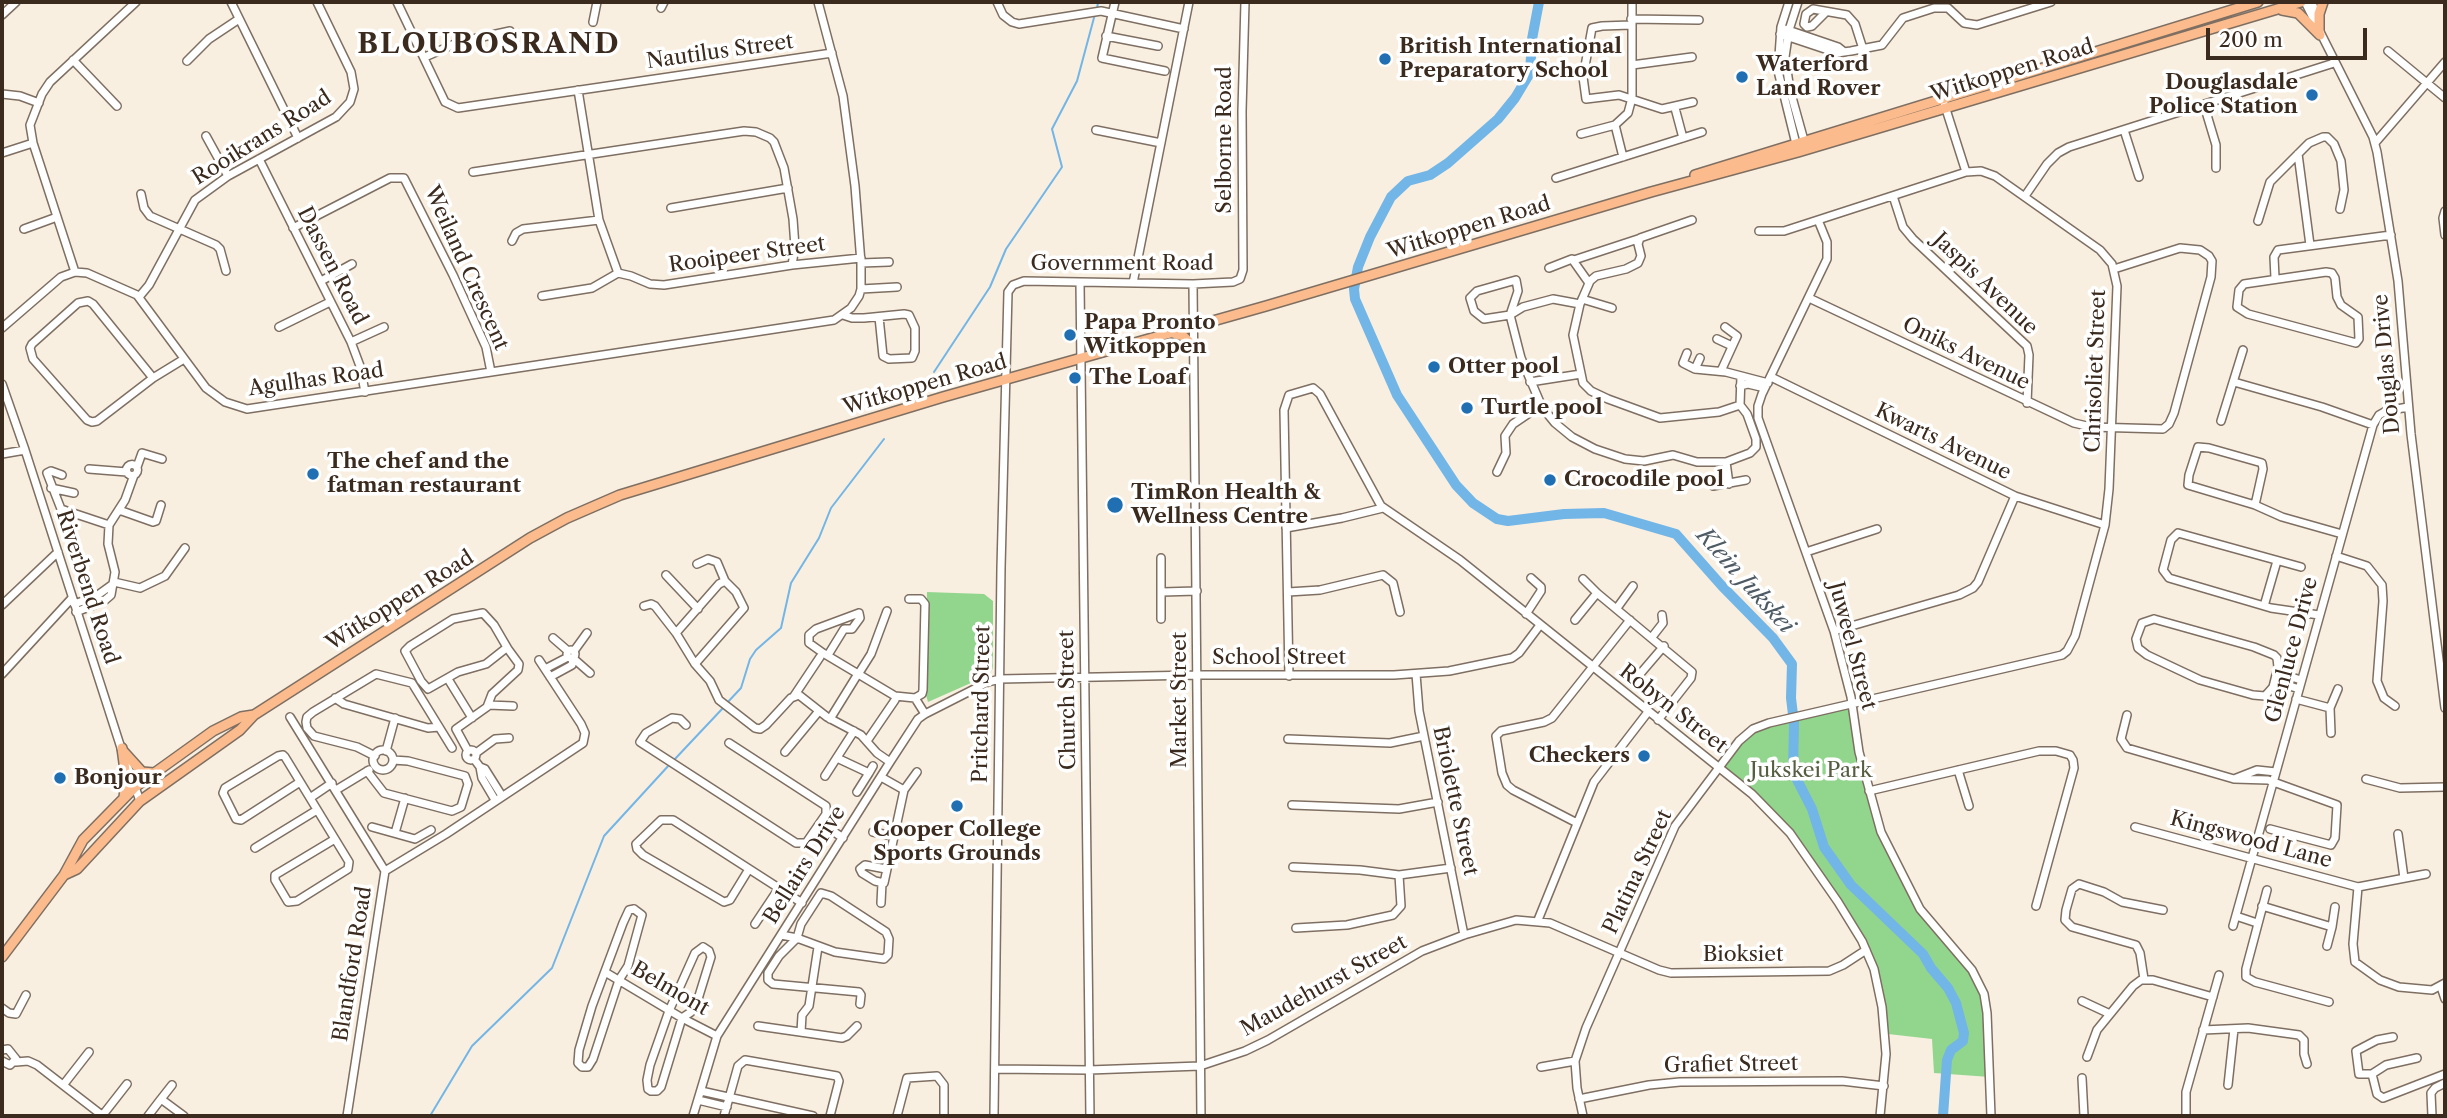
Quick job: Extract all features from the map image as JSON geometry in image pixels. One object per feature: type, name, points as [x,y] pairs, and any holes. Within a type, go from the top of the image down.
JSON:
[{"type":"main road","name":"Witkoppen Road","points":[[1944,105],[2258,2]]},
{"type":"main road","name":"Witkoppen Road","points":[[64,876],[77,869],[140,801],[240,730],[254,715],[530,538],[567,518],[638,489],[917,405],[1651,192],[1718,167],[1801,147],[2303,2]]},
{"type":"main road","points":[[2319,32],[2319,14],[2323,2]]},
{"type":"main road","points":[[2269,11],[2289,10],[2298,13],[2319,32]]},
{"type":"main road","points":[[1172,332],[1183,336],[1194,347]]},
{"type":"main road","name":"Witkoppen Road","points":[[2,957],[64,876],[83,840],[124,798],[213,731],[241,717],[254,715]]},
{"type":"main road","points":[[122,750],[142,772],[154,773]]},
{"type":"main road","points":[[122,750],[126,778],[124,798]]},
{"type":"street","points":[[2,15],[16,2]]},
{"type":"street","points":[[2,328],[61,277],[75,272],[33,143],[30,125],[39,103],[47,86],[136,2]]},
{"type":"street","points":[[231,2],[298,138]]},
{"type":"street","name":"Rooikrans Road","points":[[139,297],[195,200],[228,176],[342,112],[350,102],[354,89],[351,72],[317,2]]},
{"type":"street","points":[[397,2],[425,57],[459,42],[510,30]]},
{"type":"street","points":[[593,22],[597,2]]},
{"type":"street","points":[[818,2],[846,113],[855,186],[862,289],[844,314]]},
{"type":"street","points":[[997,2],[1003,15],[1019,24],[1101,11],[1184,29]]},
{"type":"street","points":[[1115,2],[1103,59],[1165,71]]},
{"type":"street","points":[[1133,283],[1189,2]]},
{"type":"street","name":"Selborne Road","points":[[1240,279],[1243,270],[1242,111],[1245,2]]},
{"type":"street","points":[[1581,134],[1615,125],[1628,113],[1632,98],[1632,2]]},
{"type":"street","points":[[1790,2],[1779,78],[1801,147]]},
{"type":"street","points":[[1785,32],[1798,2]]},
{"type":"street","points":[[1785,32],[1838,52],[1882,45],[1903,18],[1934,8],[1948,8],[1964,23],[1977,24],[2051,2]]},
{"type":"street","name":"Douglas Drive","points":[[2303,2],[2375,143],[2400,301],[2408,407],[2445,708]]},
{"type":"street","name":"Douglas Drive","points":[[2312,2],[2319,32]]},
{"type":"street","points":[[1826,12],[1843,14],[1850,18],[1863,49]]},
{"type":"street","points":[[187,61],[209,38],[239,19]]},
{"type":"street","points":[[1693,102],[1675,108],[1658,109],[1619,95],[1588,100],[1583,86],[1584,65],[1592,28],[1631,22],[1699,20]]},
{"type":"street","points":[[1106,36],[1158,46]]},
{"type":"street","points":[[2388,51],[2445,99]]},
{"type":"street","name":"Nautilus Street","points":[[425,57],[448,104],[463,108],[832,53]]},
{"type":"street","points":[[1632,65],[1692,57]]},
{"type":"street","points":[[74,60],[117,106]]},
{"type":"street","points":[[2375,143],[2445,62]]},
{"type":"street","points":[[2025,196],[2047,164],[2058,153],[2075,145],[2334,63]]},
{"type":"street","points":[[542,296],[592,288],[618,273],[599,220],[578,90]]},
{"type":"street","points":[[2,94],[20,96],[39,103]]},
{"type":"street","points":[[1759,231],[1780,232],[1966,172],[1944,105]]},
{"type":"street","points":[[2204,105],[2216,145],[2216,168]]},
{"type":"street","points":[[1675,108],[1683,138]]},
{"type":"street","points":[[1615,125],[1623,157]]},
{"type":"street","points":[[1096,130],[1161,143]]},
{"type":"street","points":[[2124,130],[2139,177]]},
{"type":"street","points":[[473,172],[744,131],[756,132],[770,138],[777,148],[788,188],[794,242],[792,265]]},
{"type":"street","points":[[1556,178],[1702,132]]},
{"type":"street","points":[[206,136],[228,176]]},
{"type":"street","points":[[2258,221],[2268,184],[2309,144],[2319,138],[2327,137],[2334,144],[2341,161],[2344,197],[2340,209]]},
{"type":"street","points":[[2,153],[33,143]]},
{"type":"street","points":[[2298,154],[2310,245]]},
{"type":"street","name":"Dassen Road","points":[[259,159],[352,342],[365,392]]},
{"type":"street","name":"Chrisoliet Street","points":[[1966,172],[1987,172],[2025,196],[2101,250],[2114,269],[2117,286],[2112,428],[2105,524],[2077,628],[2067,651]]},
{"type":"street","name":"Weiland Crescent","points":[[293,228],[390,178],[404,178],[486,347],[491,372]]},
{"type":"street","points":[[671,208],[788,188]]},
{"type":"street","points":[[141,194],[144,208],[150,216],[216,245],[220,249],[226,271]]},
{"type":"street","name":"Jaspis Avenue","points":[[1893,196],[1903,227],[1913,239],[2027,346],[2027,403]]},
{"type":"street","points":[[2445,211],[2445,235]]},
{"type":"street","points":[[24,229],[57,217]]},
{"type":"street","points":[[512,241],[516,233],[523,229],[599,220]]},
{"type":"street","points":[[1549,268],[1692,220]]},
{"type":"street","name":"Juweel Street","points":[[1818,220],[1827,242],[1828,256],[1758,406],[1758,418],[1834,631],[1853,704],[1857,743],[1881,832],[1913,898],[1930,923],[1972,970],[1982,988],[1987,1013],[1991,1116]]},
{"type":"street","points":[[2275,278],[2276,251],[2391,235]]},
{"type":"street","points":[[1638,239],[1640,261],[1626,269],[1596,276],[1581,302],[1573,339],[1584,387],[1660,418],[1716,412],[1740,405]]},
{"type":"street","name":"Oniks Avenue","points":[[1809,298],[2078,425],[2160,430],[2169,424],[2213,264],[2207,253],[2191,248],[2174,249],[2114,269]]},
{"type":"street","points":[[1574,260],[1590,283]]},
{"type":"street","name":"Rooipeer Street","points":[[618,273],[650,284],[664,285],[792,265],[889,262]]},
{"type":"street","points":[[321,281],[352,264]]},
{"type":"street","name":"Agulhas Road","points":[[75,272],[93,276],[139,297],[214,396],[238,408],[255,408],[365,392],[832,321],[844,314],[852,318],[909,315],[915,328],[913,357],[889,359],[883,356],[879,317]]},
{"type":"street","points":[[2326,272],[2332,274],[2337,282],[2338,299],[2358,317],[2357,342],[2354,344],[2238,310],[2236,302],[2242,285],[2275,278],[2326,272]]},
{"type":"street","name":"Government Road","points":[[1008,292],[1013,285],[1021,282],[1193,284],[1234,282],[1240,279]]},
{"type":"street","points":[[1612,308],[1553,299],[1523,307],[1510,315],[1486,319],[1478,316],[1472,308],[1470,298],[1477,291],[1517,280],[1518,291],[1510,315],[1519,353],[1541,405],[1555,423],[1572,437],[1622,458],[1644,461],[1674,456],[1697,462],[1726,462],[1755,449],[1756,439],[1747,414],[1740,405],[1744,385],[1741,376]]},
{"type":"street","name":"Church Street","points":[[1080,284],[1090,1116]]},
{"type":"street","name":"Market Street","points":[[1193,284],[1200,1116]]},
{"type":"street","points":[[862,289],[897,288]]},
{"type":"street","name":"Pritchard Street","points":[[994,1116],[1008,292]]},
{"type":"street","points":[[153,378],[93,303],[88,301],[78,303],[30,346],[33,359],[90,421],[97,421],[153,378],[184,359]]},
{"type":"street","points":[[279,327],[330,302]]},
{"type":"street","points":[[352,342],[384,327]]},
{"type":"street","points":[[1721,371],[1737,335],[1725,327]]},
{"type":"street","points":[[1717,339],[1732,346]]},
{"type":"street","points":[[2221,421],[2243,350]]},
{"type":"street","points":[[1687,353],[1683,364],[1695,369],[1721,371],[1767,386]]},
{"type":"street","points":[[1695,369],[1700,358]]},
{"type":"street","points":[[1530,382],[1581,374]]},
{"type":"street","points":[[2234,382],[2322,407],[2372,425],[2379,415],[2386,411],[2408,407]]},
{"type":"street","name":"Riverbend Road","points":[[2,384],[140,801]]},
{"type":"street","points":[[1744,385],[1767,386]]},
{"type":"street","name":"Kwarts Avenue","points":[[1767,386],[2015,496],[2105,524]]},
{"type":"street","points":[[1286,528],[1342,519],[1384,508],[1315,388],[1291,394],[1286,401],[1286,528],[1289,676]]},
{"type":"street","points":[[1497,472],[1505,456],[1505,436],[1517,421],[1541,405]]},
{"type":"street","name":"Glenluce Drive","points":[[2233,926],[2372,425]]},
{"type":"street","points":[[2255,505],[2262,463],[2198,447],[2188,485],[2342,534]]},
{"type":"street","points":[[2,454],[25,450]]},
{"type":"street","points":[[89,469],[137,473],[142,453],[162,459]]},
{"type":"street","points":[[1726,462],[1729,484]]},
{"type":"street","points":[[62,475],[48,471],[47,476],[57,505],[65,512],[109,526]]},
{"type":"street","points":[[2,674],[74,605],[107,600],[112,592],[115,572],[108,544],[109,526],[132,487],[131,473]]},
{"type":"street","points":[[1713,486],[1746,480]]},
{"type":"street","points":[[51,488],[74,493]]},
{"type":"street","points":[[1834,631],[1973,589],[2015,496]]},
{"type":"street","points":[[119,510],[153,522],[161,505]]},
{"type":"street","name":"Robyn Street","points":[[1384,508],[1456,556],[1758,799],[1790,833],[1839,902],[1866,950],[1876,977],[1886,1054],[1880,1116]]},
{"type":"street","points":[[1807,552],[1877,528]]},
{"type":"street","points":[[2301,567],[2178,533],[2172,538],[2162,567],[2164,575],[2169,578],[2264,606],[2319,615]]},
{"type":"street","points":[[113,583],[140,588],[165,576],[185,548]]},
{"type":"street","points":[[2,606],[58,552]]},
{"type":"street","points":[[693,554],[699,562],[708,559],[717,562],[744,609],[695,664]]},
{"type":"street","points":[[2336,556],[2367,566],[2382,585],[2384,601],[2377,681],[2384,698],[2395,706]]},
{"type":"street","points":[[1161,558],[1161,619]]},
{"type":"street","points":[[2264,606],[2277,561]]},
{"type":"street","points":[[666,575],[698,608]]},
{"type":"street","points":[[1288,592],[1320,590],[1383,575],[1393,583],[1400,612]]},
{"type":"street","points":[[1526,614],[1541,591],[1541,587],[1531,578]]},
{"type":"street","points":[[1583,579],[1692,670],[1693,675],[1658,720]]},
{"type":"street","points":[[676,634],[725,580]]},
{"type":"street","points":[[1617,608],[1633,586]]},
{"type":"street","points":[[1162,592],[1197,591]]},
{"type":"street","points":[[1575,620],[1597,593]]},
{"type":"street","points":[[644,606],[655,606],[725,705],[760,729],[794,696],[824,656],[841,634],[845,628],[852,629],[860,618],[860,613],[811,632],[808,641],[824,656],[895,696],[915,698],[922,694],[925,604],[921,599],[909,599]]},
{"type":"street","points":[[830,719],[871,654],[887,611]]},
{"type":"street","points":[[495,800],[482,778],[480,767],[456,731],[488,705],[492,694],[519,669],[519,664],[485,613],[453,619],[405,651],[427,688],[432,688],[458,672],[486,664],[508,649]]},
{"type":"street","points":[[1652,637],[1663,623],[1662,614]]},
{"type":"street","points":[[2154,619],[2274,655],[2278,660],[2276,677],[2269,693],[2263,697],[2204,681],[2147,655],[2138,648],[2136,639],[2142,623],[2154,619]]},
{"type":"street","points":[[1577,823],[1519,794],[1507,785],[1496,739],[1501,731],[1550,719],[1630,620]]},
{"type":"street","points":[[825,625],[841,634]]},
{"type":"street","name":"School Street","points":[[1000,679],[1416,674],[1449,671],[1512,658],[1519,653],[1540,625]]},
{"type":"street","points":[[548,673],[571,654],[587,633]]},
{"type":"street","points":[[553,638],[590,673]]},
{"type":"street","points":[[1640,674],[1664,646]]},
{"type":"street","name":"Platina Street","points":[[1583,1116],[1575,1060],[1586,1028],[1675,826],[1746,734],[1780,720],[2054,658],[2067,651]]},
{"type":"street","points":[[385,872],[583,743],[583,729],[539,660]]},
{"type":"street","points":[[374,756],[355,747],[314,736],[307,728],[309,715],[375,674],[412,683],[452,748]]},
{"type":"street","name":"Briolette Street","points":[[1416,674],[1418,707],[1464,935]]},
{"type":"street","points":[[2276,677],[2300,685]]},
{"type":"street","points":[[448,679],[472,718]]},
{"type":"street","name":"Bellairs Drive","points":[[694,1116],[717,1036],[918,719],[988,682],[1000,679]]},
{"type":"street","points":[[2331,733],[2330,708],[2338,689]]},
{"type":"street","points":[[794,696],[801,696],[830,719],[854,731],[890,762]]},
{"type":"street","points":[[335,698],[344,704],[429,728],[439,727]]},
{"type":"street","points":[[915,698],[925,714]]},
{"type":"street","points":[[2296,699],[2330,708]]},
{"type":"street","points":[[867,741],[895,701]]},
{"type":"street","points":[[488,705],[513,706]]},
{"type":"street","points":[[785,752],[819,711]]},
{"type":"street","points":[[1538,920],[1597,776],[1648,712]]},
{"type":"street","points":[[2127,715],[2121,739],[2124,747],[2234,779],[2262,779],[2336,803],[2338,810],[2335,838],[2331,845],[2270,830]]},
{"type":"street","name":"Blandford Road","points":[[290,717],[385,872],[347,1116]]},
{"type":"street","points":[[386,751],[395,718]]},
{"type":"street","points":[[686,724],[680,719],[672,718],[640,739],[643,746],[796,844],[806,843],[826,814],[826,806],[729,743]]},
{"type":"street","points":[[825,776],[854,731]]},
{"type":"street","points":[[1288,739],[1390,743],[1424,736]]},
{"type":"street","points":[[472,754],[495,739],[509,738]]},
{"type":"street","points":[[374,756],[386,751],[393,760]]},
{"type":"street","points":[[1869,791],[2045,751],[2064,753],[2073,760],[2074,768],[2036,906]]},
{"type":"street","points":[[300,782],[242,820],[236,819],[223,796],[225,788],[281,755],[300,782],[310,798],[317,810],[335,839],[349,862],[350,867],[297,901],[288,902],[275,880],[275,875],[335,839]]},
{"type":"street","points":[[374,756],[375,765],[380,769],[387,769],[393,760]]},
{"type":"street","points":[[837,758],[871,770],[857,792]]},
{"type":"street","points":[[367,771],[381,791],[455,811],[463,804],[468,781],[462,775],[408,761],[393,760]]},
{"type":"street","points":[[310,798],[375,765]]},
{"type":"street","points":[[480,767],[485,769],[502,796]]},
{"type":"street","points":[[1958,770],[1969,806]]},
{"type":"street","points":[[2234,779],[2257,770],[2276,772]]},
{"type":"street","points":[[881,903],[882,883],[904,790],[917,772]]},
{"type":"street","points":[[881,777],[904,790]]},
{"type":"street","points":[[2366,779],[2400,788],[2445,787]]},
{"type":"street","points":[[395,833],[405,798]]},
{"type":"street","points":[[1292,804],[1402,808],[1437,802]]},
{"type":"street","points":[[256,848],[317,810]]},
{"type":"street","points":[[749,869],[730,900],[724,902],[643,855],[636,844],[661,820],[673,820],[802,903]]},
{"type":"street","points":[[821,823],[843,838]]},
{"type":"street","points":[[372,827],[418,839],[431,830]]},
{"type":"street","name":"Kingswood Lane","points":[[2135,827],[2358,887]]},
{"type":"street","points":[[873,832],[893,836]]},
{"type":"street","points":[[2398,834],[2404,878]]},
{"type":"street","points":[[882,883],[862,873],[860,867],[864,864],[887,869]]},
{"type":"street","points":[[1293,867],[1360,870],[1399,876],[1451,867]]},
{"type":"street","points":[[2426,873],[2358,887],[2354,960],[2380,980],[2392,985],[2421,990],[2443,985],[2445,999]]},
{"type":"street","points":[[1296,928],[1347,925],[1394,915],[1401,906],[1399,876]]},
{"type":"street","points":[[2144,979],[2136,945],[2072,927],[2066,920],[2066,910],[2072,889],[2079,884],[2104,891],[2122,902],[2163,910]]},
{"type":"street","points":[[755,924],[779,888]]},
{"type":"street","points":[[2267,890],[2246,969],[2247,978],[2329,1002]]},
{"type":"street","points":[[781,935],[797,938],[818,947],[858,957],[884,960],[888,955],[889,939],[884,930],[824,893],[818,897],[799,928],[797,938],[768,973],[768,980],[779,985],[859,992],[860,1004]]},
{"type":"street","points":[[2262,906],[2332,927]]},
{"type":"street","points":[[2327,946],[2335,907]]},
{"type":"street","points":[[634,909],[641,913],[642,917],[628,966],[619,980],[593,1059],[588,1067],[582,1067],[578,1063],[579,1049],[623,923],[629,910],[634,909]]},
{"type":"street","points":[[2236,916],[2257,923]]},
{"type":"street","name":"Maudehurst Street","points":[[995,1069],[1089,1070],[1200,1066],[1260,1044],[1405,960],[1464,935],[1510,922],[1538,920],[1619,953]]},
{"type":"street","points":[[801,1032],[802,1019],[808,1010],[818,947]]},
{"type":"street","points":[[700,948],[706,948],[710,960],[698,999],[691,1012],[682,1018],[661,1087],[657,1091],[651,1091],[648,1089],[647,1080],[650,1065],[669,1011],[695,953],[700,948]]},
{"type":"street","name":"Bioksiet","points":[[1619,953],[1671,973],[1773,972],[1829,971],[1866,950]]},
{"type":"street","name":"Belmont","points":[[606,972],[669,1011],[717,1036]]},
{"type":"street","points":[[2186,1116],[2186,1092],[2219,975]]},
{"type":"street","points":[[2087,1057],[2095,1034],[2133,986],[2144,979],[2213,997]]},
{"type":"street","points":[[2,1008],[16,1014],[26,995]]},
{"type":"street","points":[[2082,1001],[2110,1014]]},
{"type":"street","points":[[758,1026],[844,1038],[857,1026]]},
{"type":"street","points":[[2203,1030],[2248,1028],[2299,1035],[2304,1040],[2307,1064]]},
{"type":"street","points":[[2228,1085],[2234,1029]]},
{"type":"street","points":[[2393,1037],[2377,1040],[2356,1051],[2358,1074],[2372,1074],[2386,1065],[2417,1058]]},
{"type":"street","points":[[2,1050],[8,1049],[13,1053],[16,1062]]},
{"type":"street","points":[[64,1084],[89,1052]]},
{"type":"street","points":[[1541,1067],[1575,1060]]},
{"type":"street","points":[[2,1061],[10,1065],[16,1062],[33,1063],[103,1116],[127,1084]]},
{"type":"street","points":[[724,1116],[738,1066],[744,1061],[838,1077],[830,1116]]},
{"type":"street","points":[[2372,1074],[2376,1094],[2383,1098],[2445,1074]]},
{"type":"street","points":[[897,1116],[907,1078],[937,1076],[944,1085],[944,1116]]},
{"type":"street","points":[[2082,1078],[2084,1116]]},
{"type":"street","name":"Grafiet Street","points":[[1579,1099],[1671,1082],[1837,1081],[1884,1086]]},
{"type":"street","points":[[2432,1116],[2431,1093],[2445,1083]]},
{"type":"street","points":[[148,1116],[172,1085]]},
{"type":"street","points":[[699,1096],[813,1116]]},
{"type":"street","points":[[161,1099],[184,1116]]},
{"type":"green space","points":[[927,592],[984,594],[993,601],[993,668],[989,675],[928,702],[926,695]]},
{"type":"green space","name":"Jukskei Park","points":[[1853,704],[1870,791],[1886,841],[1910,891],[1965,961],[1985,1000],[1990,1077],[1934,1073],[1932,1039],[1888,1034],[1884,999],[1876,970],[1792,831],[1720,766],[1752,729]]},
{"type":"waterway","points":[[1097,9],[1098,2]]},
{"type":"waterway","name":"Klein Jukskei","points":[[1539,2],[1532,39],[1530,73],[1515,98],[1498,119],[1448,163],[1430,175],[1408,181],[1391,197],[1358,267],[1355,299],[1397,395],[1456,485],[1473,503],[1497,519],[1508,521],[1564,514],[1604,513],[1676,534],[1773,638],[1792,664],[1793,772],[1812,809],[1824,847],[1851,885],[1923,954],[1956,1003],[1964,1033],[1963,1041],[1951,1050],[1947,1060],[1943,1116]]},
{"type":"waterway","points":[[934,372],[990,287],[1006,249],[1062,167],[1052,129],[1077,81],[1095,14]]},
{"type":"waterway","points":[[726,704],[741,688],[750,659],[756,650],[781,628],[791,583],[819,538],[831,508],[884,439]]},
{"type":"waterway","points":[[674,760],[723,708]]},
{"type":"waterway","points":[[430,1116],[472,1046],[552,968],[604,836],[670,764]]},
{"type":"place","name":"British International Preparatory School","points":[[1385,59]]},
{"type":"place","name":"Waterford Land Rover","points":[[1742,77]]},
{"type":"place","name":"Douglasdale Police Station","points":[[2312,95]]},
{"type":"place","name":"Papa Pronto Witkoppen","points":[[1070,335]]},
{"type":"place","name":"Otter pool","points":[[1434,367]]},
{"type":"place","name":"The Loaf","points":[[1075,378]]},
{"type":"place","name":"Turtle pool","points":[[1467,408]]},
{"type":"place","name":"The chef and the fatman restaurant","points":[[313,474]]},
{"type":"place","name":"Crocodile pool","points":[[1550,480]]},
{"type":"place","name":"TimRon Health & Wellness Centre","points":[[1115,505]]},
{"type":"place","name":"Checkers","points":[[1644,756]]},
{"type":"place","name":"Bonjour","points":[[60,778]]},
{"type":"place","name":"Cooper College Sports Grounds","points":[[957,806]]},
{"type":"district","name":"BLOUBOSRAND","points":[[489,45]]}]
